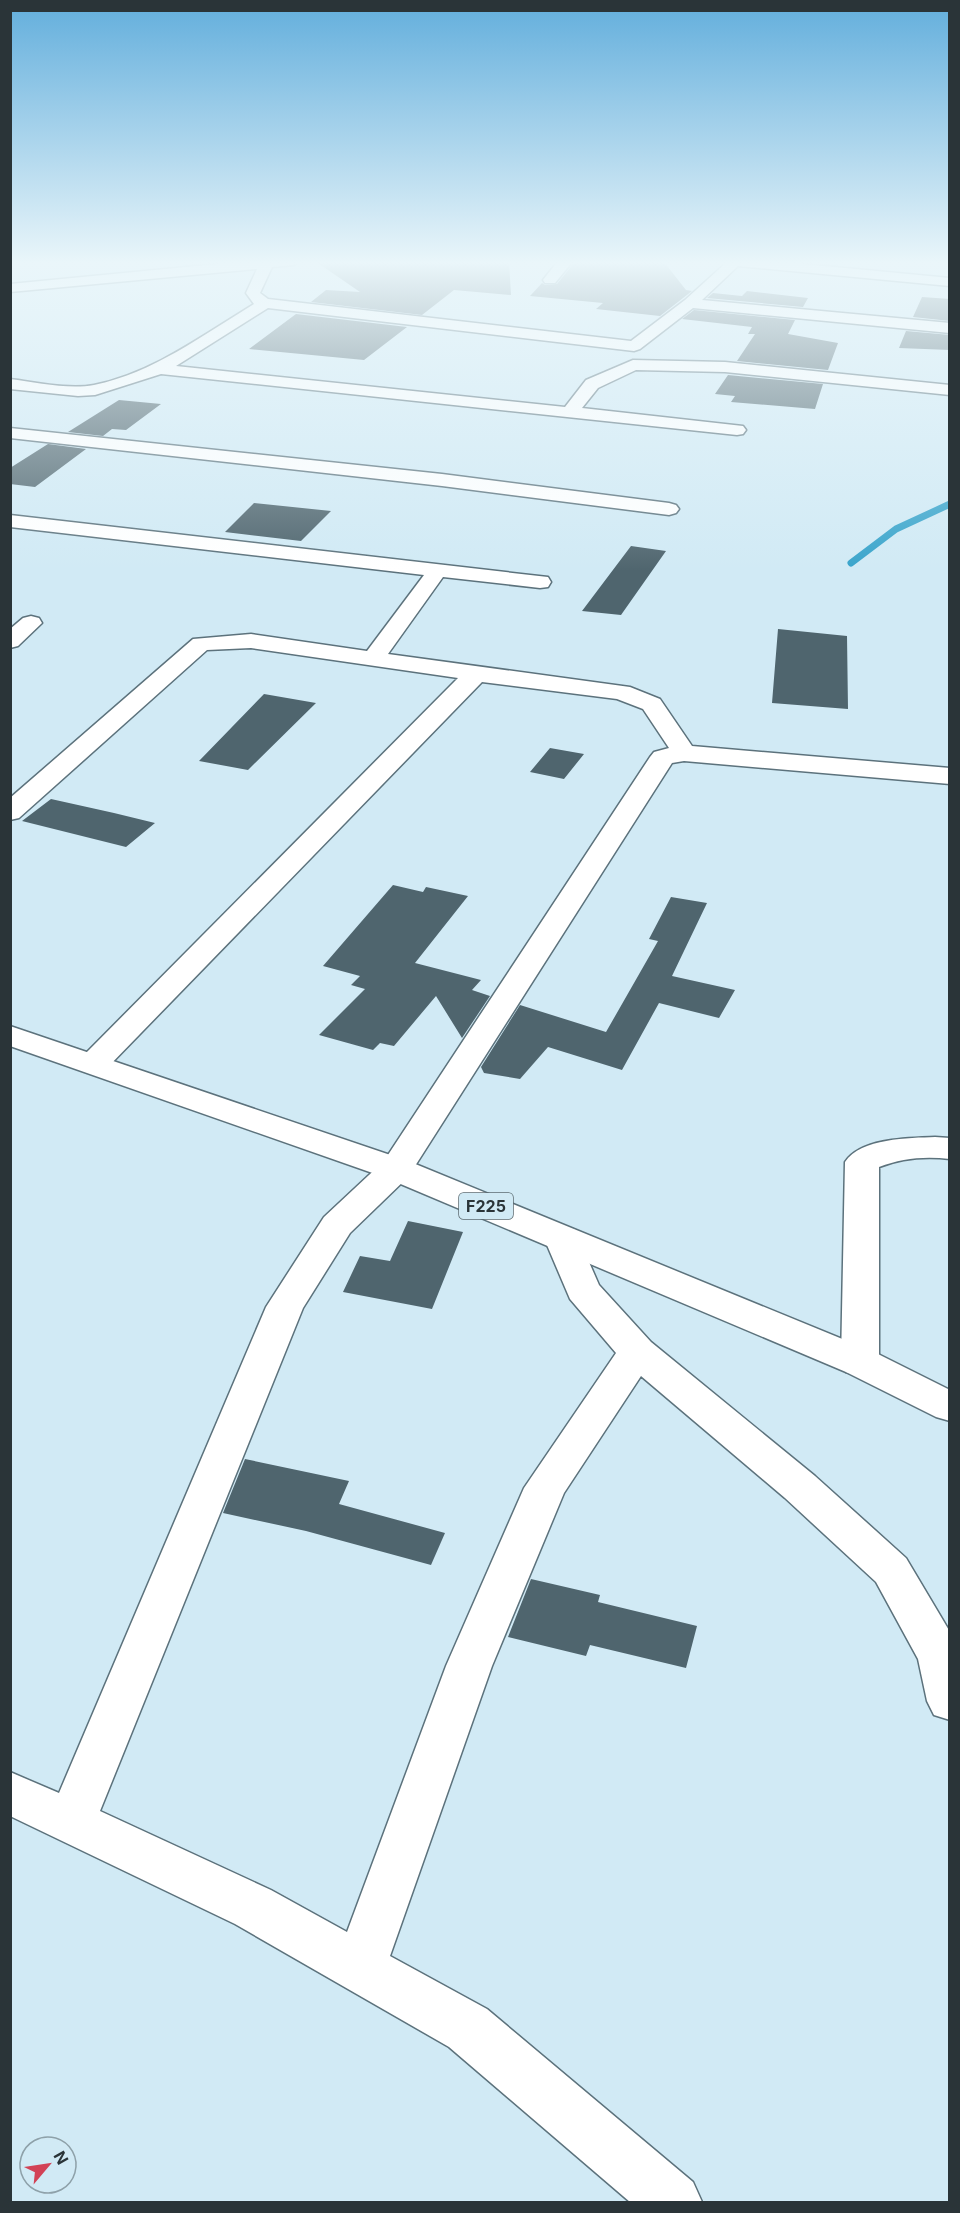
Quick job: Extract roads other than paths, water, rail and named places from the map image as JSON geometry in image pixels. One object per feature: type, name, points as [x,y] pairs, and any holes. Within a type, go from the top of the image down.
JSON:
[{"type":"street","points":[[10,384],[78,391],[95,390],[160,369],[168,364]]},
{"type":"street","points":[[569,413],[592,384],[633,365],[725,367],[950,390]]},
{"type":"street","points":[[160,369],[737,430]]},
{"type":"street","points":[[10,433],[442,480],[669,509]]},
{"type":"street","points":[[10,522],[540,582]]},
{"type":"street","points":[[373,659],[438,570]]},
{"type":"street","points":[[10,641],[31,623]]},
{"type":"street","points":[[10,812],[201,644],[251,641],[476,674],[622,692],[652,704],[684,753]]},
{"type":"street","points":[[94,1064],[476,674]]},
{"type":"street","points":[[70,1822],[285,1307],[337,1225],[396,1169],[663,757],[684,753],[950,776]]},
{"type":"street","name":"F225","points":[[10,1035],[396,1169],[860,1362],[950,1407]]},
{"type":"street","points":[[860,1362],[862,1162],[894,1149],[935,1147],[950,1149]]},
{"type":"street","points":[[562,1238],[583,1290],[638,1352],[800,1487],[891,1570],[940,1657],[950,1701]]},
{"type":"street","points":[[360,1968],[469,1666],[545,1488],[638,1352]]},
{"type":"street","points":[[10,1793],[253,1907],[468,2028],[673,2202]]},
{"type":"waterway","points":[[851,563],[896,529],[950,504]]}]
